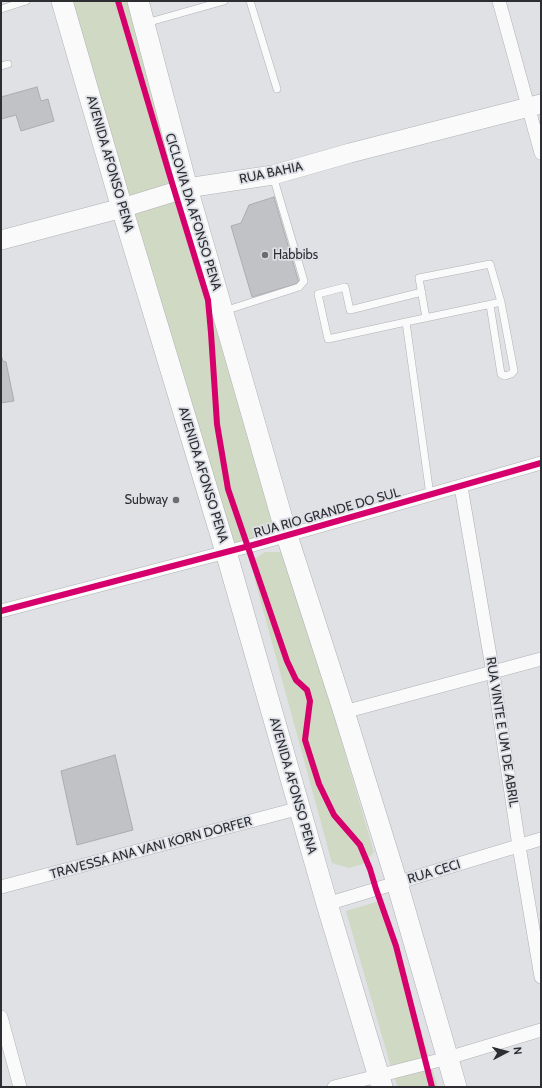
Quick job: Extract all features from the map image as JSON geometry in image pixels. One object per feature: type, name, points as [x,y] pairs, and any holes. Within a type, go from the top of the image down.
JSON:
[{"type":"main road","name":"AVENIDA AFONSO PENA","points":[[62,1],[122,208],[226,552],[327,904],[380,1081]]},
{"type":"main road","points":[[138,1],[187,188],[287,536],[397,883],[456,1087]]},
{"type":"street","points":[[499,1],[535,106],[541,153]]},
{"type":"street","name":"RUA BAHIA","points":[[1,240],[122,208],[187,188],[273,175],[350,153],[535,106]]},
{"type":"street","name":"RUA RIO GRANDE DO SUL","points":[[1,611],[287,536],[541,463]]},
{"type":"street","name":"RUA VINTE E UM DE ABRIL","points":[[461,487],[493,673],[519,846],[541,977]]},
{"type":"street","points":[[344,712],[541,659]]},
{"type":"street","name":"TRAVESSA ANA VANI KORN DORFER","points":[[1,887],[300,808]]},
{"type":"street","name":"RUA CECI","points":[[327,904],[541,839]]},
{"type":"street","points":[[1,1017],[20,1087]]},
{"type":"street","points":[[334,1087],[380,1081],[448,1058],[541,1030]]},
{"type":"lane","points":[[1,9],[26,1]]},
{"type":"lane","points":[[144,24],[224,1]]},
{"type":"lane","points":[[250,1],[277,90]]},
{"type":"lane","points":[[222,312],[299,287],[304,281],[273,175]]},
{"type":"lane","points":[[426,318],[420,278],[490,264],[501,302],[514,371],[505,376],[501,374],[490,305]]},
{"type":"lane","points":[[422,292],[350,310],[345,287],[318,294],[328,339],[501,302]]},
{"type":"lane","points":[[406,322],[430,495]]},
{"type":"green space","points":[[62,1],[138,1],[287,536],[226,552]]},
{"type":"green space","points":[[265,552],[286,552],[374,852],[363,864],[349,868],[332,863],[250,562]]},
{"type":"green space","points":[[383,900],[438,1087],[398,1087],[393,1074],[346,911]]},
{"type":"building","points":[[37,87],[41,101],[48,99],[54,121],[21,131],[16,115],[1,119],[1,97]]},
{"type":"building","name":"Habbibs","points":[[274,197],[299,283],[252,297],[231,226],[241,223],[249,205]]},
{"type":"building","points":[[1,355],[3,361],[6,362],[14,401],[1,403]]},
{"type":"building","points":[[115,755],[133,830],[77,845],[61,771]]},
{"type":"cycle path","name":"CICLOVIA DA AFONSO PENA","points":[[118,1],[208,300],[217,424],[228,489],[287,661],[296,680],[307,690],[310,701],[305,740],[319,784],[334,815],[360,845],[370,869],[396,946],[432,1087]]},
{"type":"cycle path","points":[[1,611],[253,545],[541,463]]},
{"type":"place","name":"Habbibs","points":[[265,255]]},
{"type":"place","name":"Subway","points":[[176,500]]}]
